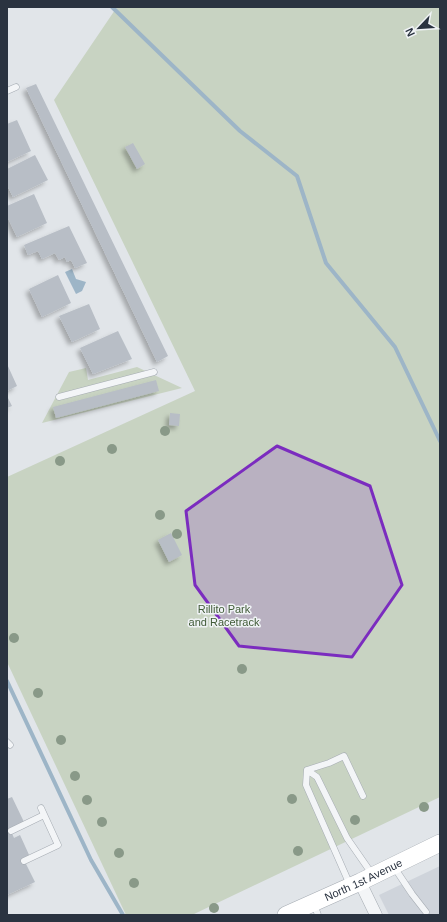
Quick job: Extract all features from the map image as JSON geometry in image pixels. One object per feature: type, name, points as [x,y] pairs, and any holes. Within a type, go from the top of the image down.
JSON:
[{"type":"main road","name":"North 1st Avenue","points":[[286,915],[316,909],[361,881],[440,843]]},
{"type":"street","points":[[361,881],[376,915]]},
{"type":"lane","points":[[7,91],[16,87]]},
{"type":"lane","points":[[59,397],[154,372]]},
{"type":"lane","points":[[307,770],[329,763],[344,756],[363,796]]},
{"type":"lane","points":[[307,770],[317,777],[347,838],[361,881]]},
{"type":"lane","points":[[307,770],[306,784],[361,881]]},
{"type":"lane","points":[[11,831],[43,812],[58,845],[24,861]]},
{"type":"lane","points":[[394,865],[412,894],[426,912]]},
{"type":"highlighted area","points":[[277,446],[370,486],[402,585],[352,657],[239,646],[195,585],[186,511]]},
{"type":"shaded area","points":[[440,866],[440,915],[389,915],[379,895]]},
{"type":"green space","name":"Rillito Park and Racetrack","points":[[117,7],[440,7],[440,797],[192,915],[126,915],[7,662],[7,477],[195,391],[54,100]]},
{"type":"green space","points":[[137,367],[182,388],[42,423],[69,372],[86,368],[88,380]]},
{"type":"water","points":[[72,269],[76,279],[86,282],[82,291],[76,294],[65,272]]},
{"type":"building","points":[[36,84],[168,356],[157,362],[26,88]]},
{"type":"building","points":[[17,120],[31,151],[7,162],[7,124]]},
{"type":"building","points":[[133,143],[145,164],[137,169],[125,147]]},
{"type":"building","points":[[35,155],[48,180],[13,197],[7,185],[7,169]]},
{"type":"building","points":[[34,194],[47,223],[17,237],[7,216],[7,206]]},
{"type":"building","points":[[69,226],[87,263],[75,268],[71,260],[67,262],[65,257],[59,260],[55,253],[42,259],[38,251],[28,255],[24,245]]},
{"type":"building","points":[[58,275],[71,303],[42,317],[29,289]]},
{"type":"building","points":[[89,304],[100,329],[72,342],[59,316]]},
{"type":"building","points":[[118,331],[132,359],[93,374],[80,348]]},
{"type":"building","points":[[7,364],[17,386],[7,391]]},
{"type":"building","points":[[156,380],[159,391],[56,418],[53,407]]},
{"type":"building","points":[[7,396],[12,406],[7,408]]},
{"type":"building","points":[[170,413],[180,414],[179,426],[169,425]]},
{"type":"building","points":[[171,533],[182,555],[169,562],[158,540]]},
{"type":"building","points":[[12,797],[24,822],[10,829],[14,838],[20,835],[30,857],[24,860],[35,882],[7,895],[7,799]]},
{"type":"waterway","points":[[112,7],[240,131],[297,176],[326,263],[395,347],[440,441]]},
{"type":"waterway","points":[[7,681],[91,860],[123,915]]}]
